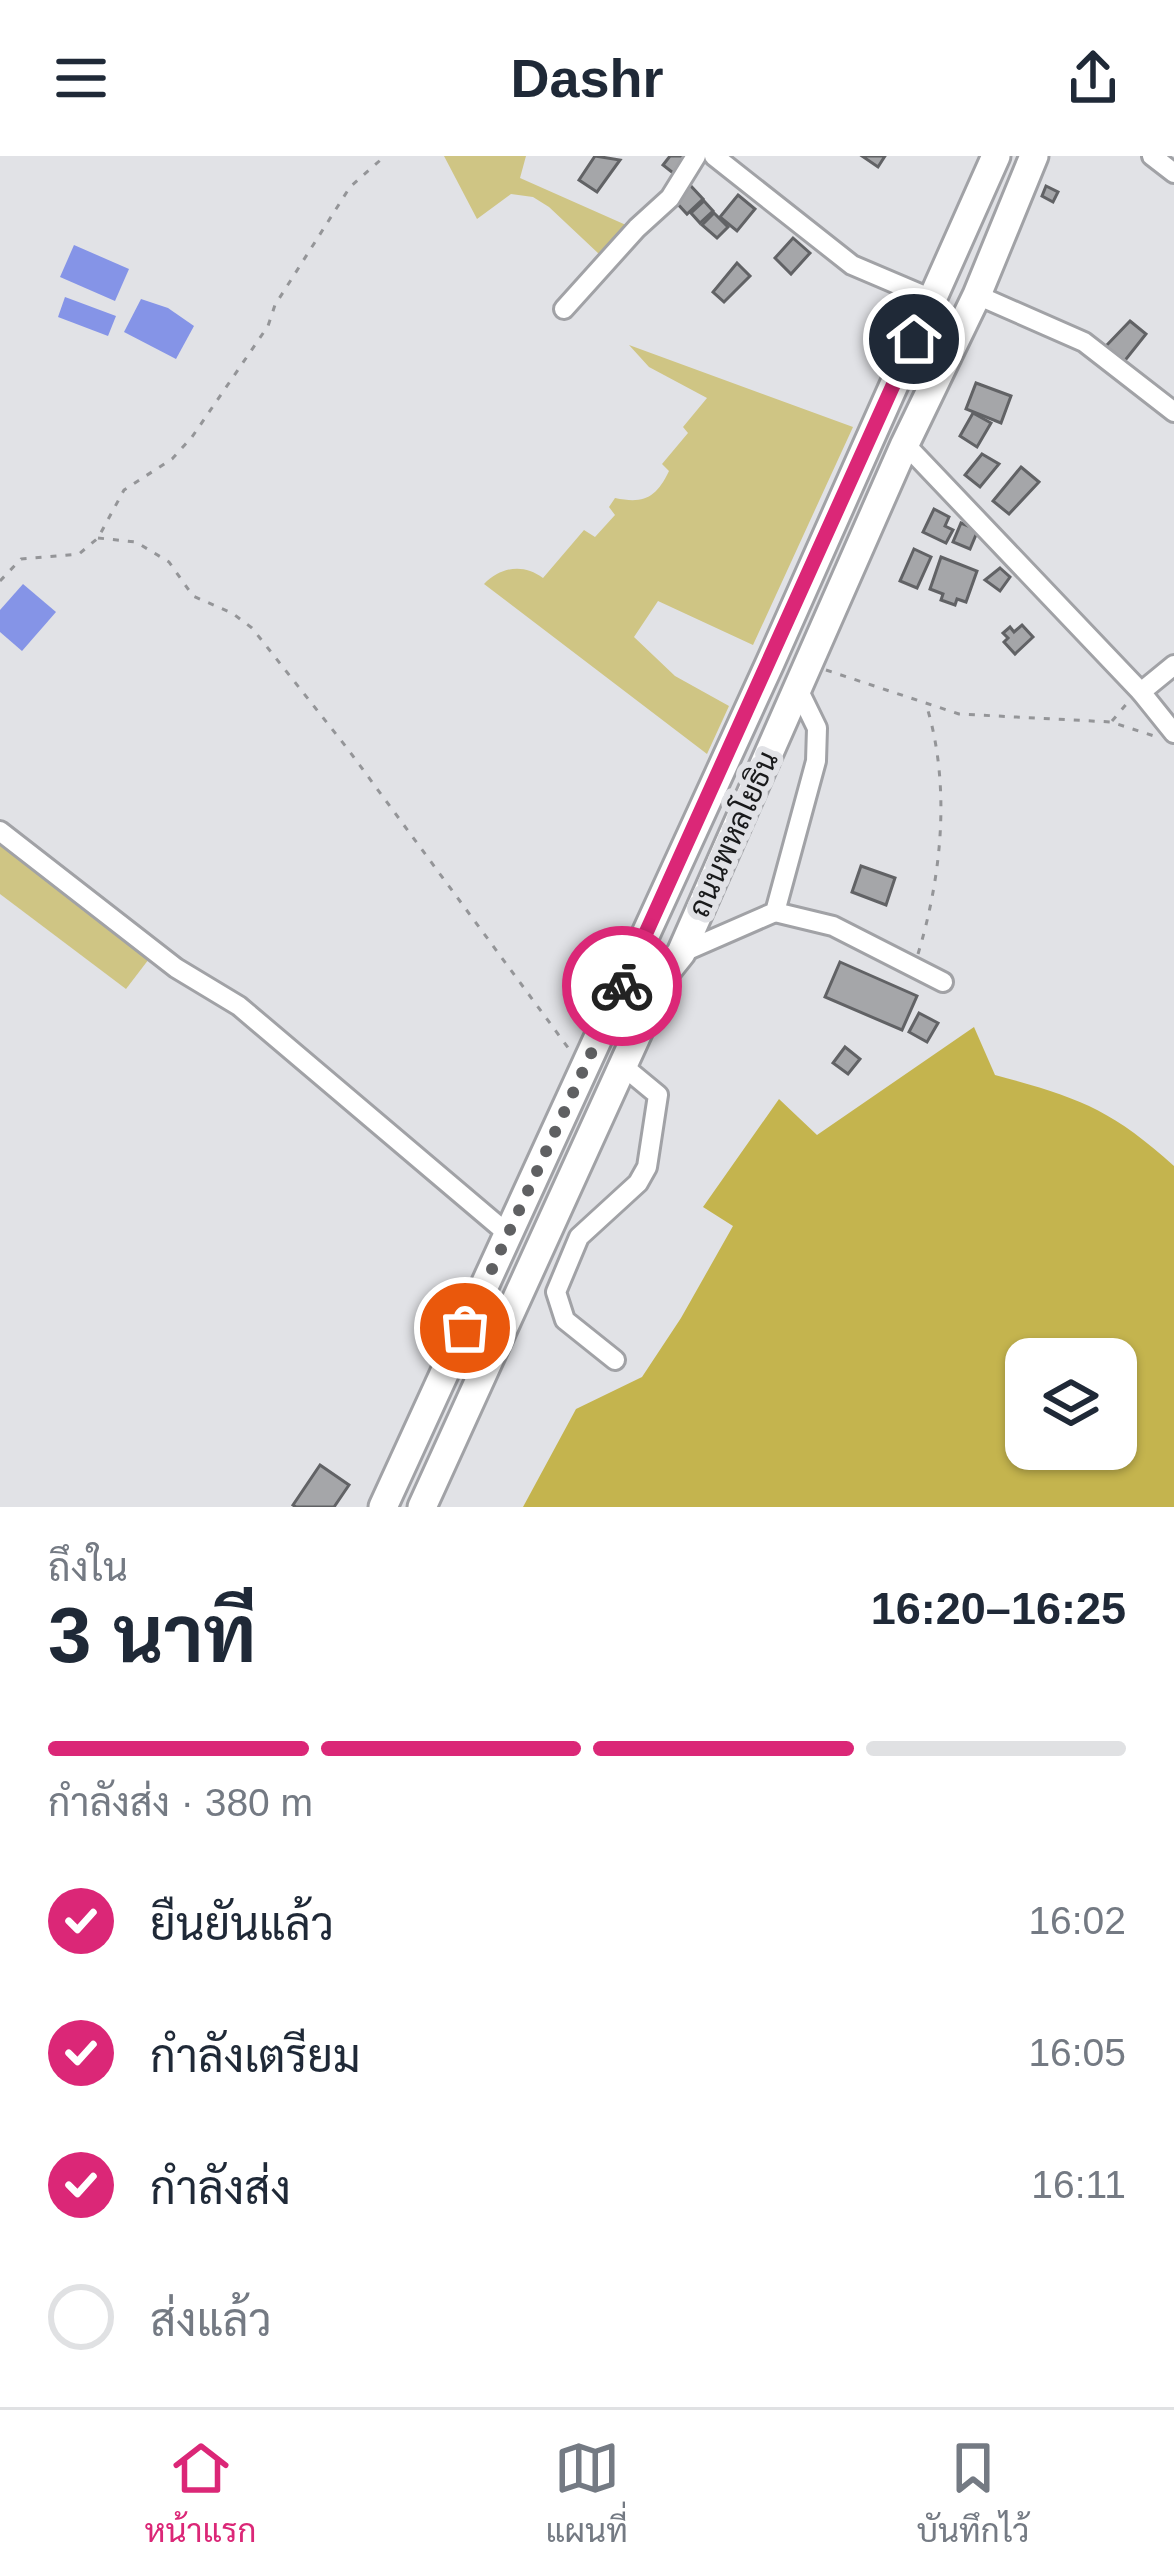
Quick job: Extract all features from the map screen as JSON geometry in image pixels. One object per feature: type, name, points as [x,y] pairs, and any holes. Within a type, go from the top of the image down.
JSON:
[{"type":"highway","name":"ถนนพหลโยธิน","points":[[383,1507],[996,156]]},
{"type":"highway","name":"ถนนพหลโยธิน","points":[[422,1507],[665,973],[681,953],[905,444],[977,295],[1034,156]]},
{"type":"street","points":[[564,309],[670,198],[696,156]]},
{"type":"street","points":[[714,156],[852,266],[932,298]]},
{"type":"street","points":[[1152,156],[1174,173]]},
{"type":"street","points":[[977,295],[1084,342],[1174,412]]},
{"type":"street","points":[[905,444],[1141,692],[1165,735]]},
{"type":"street","points":[[1141,692],[1174,665]]},
{"type":"street","points":[[775,913],[816,761],[818,728],[802,675]]},
{"type":"street","points":[[0,831],[176,968],[238,1006],[508,1234]]},
{"type":"street","points":[[681,953],[775,913],[833,926],[943,982]]},
{"type":"street","points":[[585,1067],[620,1071],[658,1094],[647,1167],[638,1183],[579,1237],[556,1292],[565,1320],[615,1360]]},
{"type":"path","points":[[0,581],[21,559],[80,554],[98,538],[124,490],[172,459],[192,437],[268,326],[275,305],[350,187],[386,156]]},
{"type":"path","points":[[98,538],[136,542],[169,562],[193,596],[253,628],[585,1067]]},
{"type":"path","points":[[802,675],[959,714],[1111,722],[1165,735]]},
{"type":"path","points":[[1111,722],[1141,692]]},
{"type":"path","points":[[914,968],[930,915],[942,771],[926,704]]},
{"type":"shaded area","points":[[444,156],[526,156],[520,178],[626,225],[599,254],[533,197],[511,194],[477,219]]},
{"type":"shaded area","points":[[629,345],[853,427],[753,645],[658,601],[634,637],[675,676],[729,706],[707,754],[484,584],[512,569],[543,578],[584,530],[595,537],[615,515],[609,507],[615,498],[648,497],[664,480],[669,471],[662,464],[688,433],[683,427],[707,398],[649,367]]},
{"type":"shaded area","points":[[0,836],[152,955],[126,989],[0,894]]},
{"type":"shaded area","points":[[974,1027],[995,1075],[1091,1107],[1130,1130],[1174,1166],[1174,1507],[523,1507],[576,1409],[642,1377],[681,1318],[733,1226],[703,1207],[779,1099],[817,1135]]},
{"type":"water","points":[[74,245],[129,269],[115,301],[60,277]]},
{"type":"water","points":[[65,297],[116,316],[108,336],[58,317]]},
{"type":"water","points":[[141,299],[168,308],[194,326],[176,359],[124,332]]},
{"type":"water","points":[[23,584],[56,612],[22,651],[0,632],[0,610]]},
{"type":"building","points":[[595,156],[620,160],[597,192],[579,180]]},
{"type":"building","points":[[670,156],[690,156],[677,176],[663,165]]},
{"type":"building","points":[[862,156],[885,156],[878,167]]},
{"type":"building","points":[[690,185],[703,199],[687,214],[674,200]]},
{"type":"building","points":[[1046,186],[1058,192],[1053,202],[1042,196]]},
{"type":"building","points":[[738,195],[755,209],[737,231],[720,217]]},
{"type":"building","points":[[704,201],[713,211],[700,223],[691,213]]},
{"type":"building","points":[[714,213],[728,227],[717,238],[702,225]]},
{"type":"building","points":[[793,238],[810,253],[791,274],[775,258]]},
{"type":"building","points":[[737,263],[750,276],[724,302],[713,292]]},
{"type":"building","points":[[1130,321],[1146,334],[1123,363],[1104,348]]},
{"type":"building","points":[[976,383],[1011,396],[1001,423],[966,409]]},
{"type":"building","points":[[973,413],[991,423],[977,447],[960,436]]},
{"type":"building","points":[[982,454],[999,464],[980,487],[965,475]]},
{"type":"building","points":[[1021,467],[1039,482],[1009,514],[993,501]]},
{"type":"building","points":[[934,509],[949,517],[945,526],[953,530],[946,543],[923,532]]},
{"type":"building","points":[[961,523],[978,530],[970,549],[953,542]]},
{"type":"building","points":[[914,549],[931,557],[917,588],[900,581]]},
{"type":"building","points":[[941,557],[977,571],[966,602],[957,599],[955,605],[941,600],[943,594],[930,589]]},
{"type":"building","points":[[1000,568],[1010,577],[1000,591],[985,580]]},
{"type":"building","points":[[1022,625],[1033,637],[1015,654],[1003,633]]},
{"type":"building","points":[[861,866],[895,878],[886,905],[852,892]]},
{"type":"building","points":[[840,962],[917,996],[902,1030],[825,997]]},
{"type":"building","points":[[919,1013],[938,1023],[927,1042],[909,1032]]},
{"type":"building","points":[[845,1047],[860,1059],[848,1074],[833,1063]]},
{"type":"building","points":[[320,1465],[349,1485],[334,1507],[296,1507],[293,1505]]},
{"type":"way so far","points":[[465,1328],[622,986]]},
{"type":"route","points":[[622,986],[914,339]]}]
